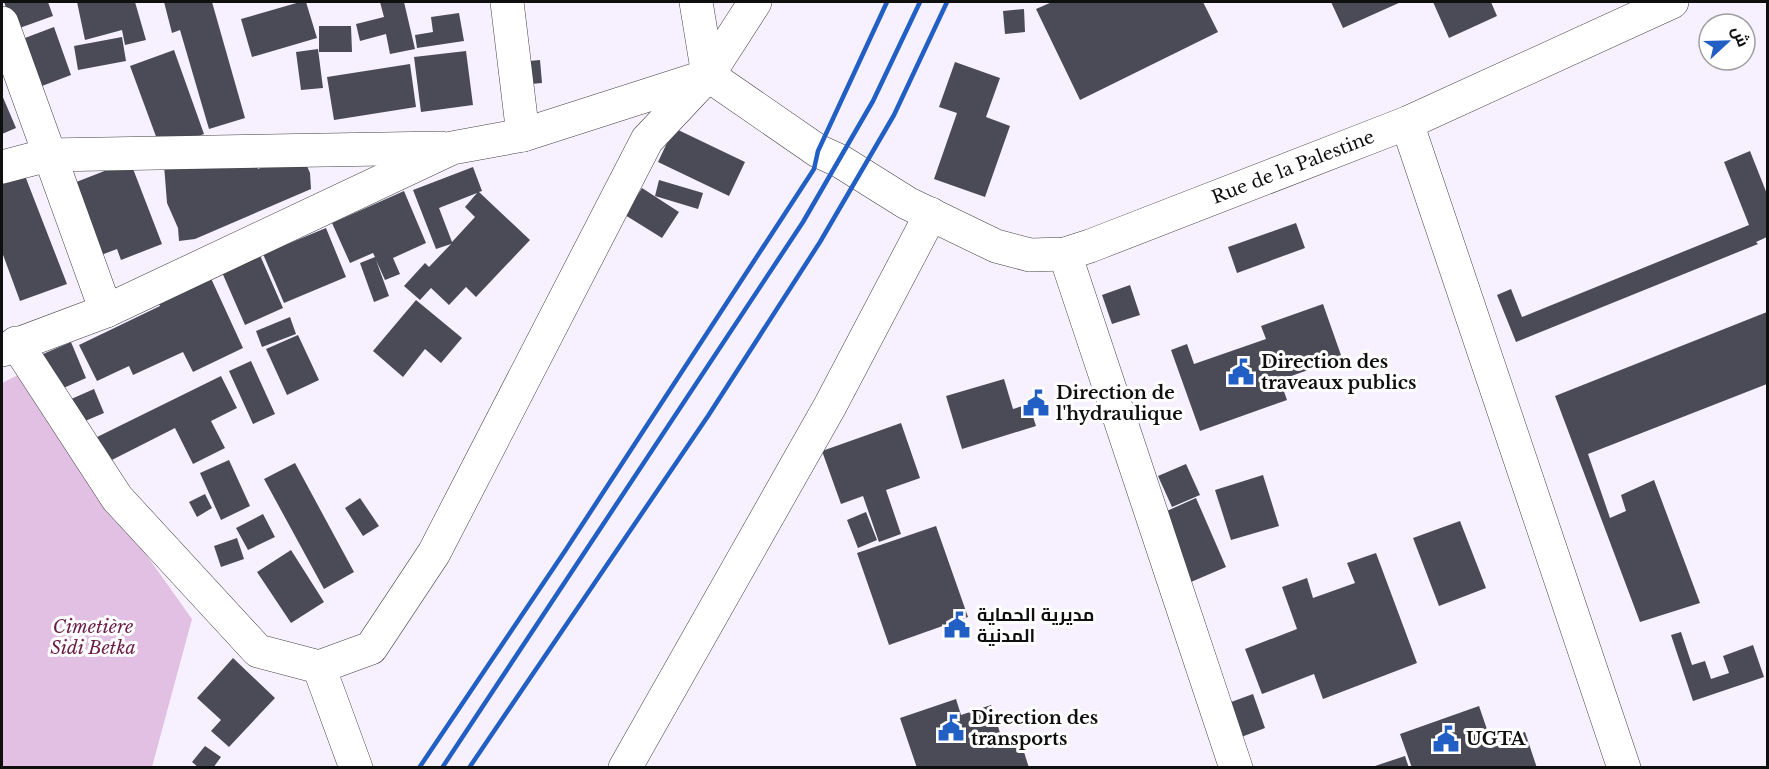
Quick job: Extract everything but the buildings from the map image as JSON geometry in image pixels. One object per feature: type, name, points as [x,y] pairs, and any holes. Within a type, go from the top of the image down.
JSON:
[{"type":"street","points":[[507,2],[523,135]]},
{"type":"street","points":[[696,2],[708,75]]},
{"type":"street","points":[[452,148],[106,311],[9,347],[117,498],[258,651],[319,667],[371,648],[434,553],[647,140],[708,75],[754,2]]},
{"type":"street","name":"Rue de la Palestine","points":[[708,75],[818,152],[840,161],[919,208],[996,246],[1030,255],[1065,254],[1407,123],[1672,2]]},
{"type":"street","points":[[2,23],[106,311]]},
{"type":"street","points":[[2,167],[48,155],[452,148],[523,135],[708,75]]},
{"type":"street","points":[[1407,123],[1624,768]]},
{"type":"street","points":[[625,768],[824,416],[919,208]]},
{"type":"street","points":[[1065,254],[1236,768]]},
{"type":"street","points":[[319,667],[356,768]]},
{"type":"green space","name":"Cimetière Sidi Betka","points":[[18,375],[192,619],[152,767],[2,768],[2,383]]},
{"type":"railway","points":[[419,768],[565,551],[814,169],[818,151],[887,2]]},
{"type":"railway","points":[[442,768],[803,222],[873,101],[920,2]]},
{"type":"railway","points":[[469,768],[708,416],[820,242],[894,115],[947,2]]},
{"type":"place","name":"Direction des traveaux publics","points":[[1241,372]]},
{"type":"place","name":"Direction de l'hydraulique","points":[[1036,403]]},
{"type":"place","name":"مديرية الحماية المدنية","points":[[957,625]]},
{"type":"place","name":"Direction des transports","points":[[951,728]]},
{"type":"place","name":"UGTA","points":[[1446,739]]}]
